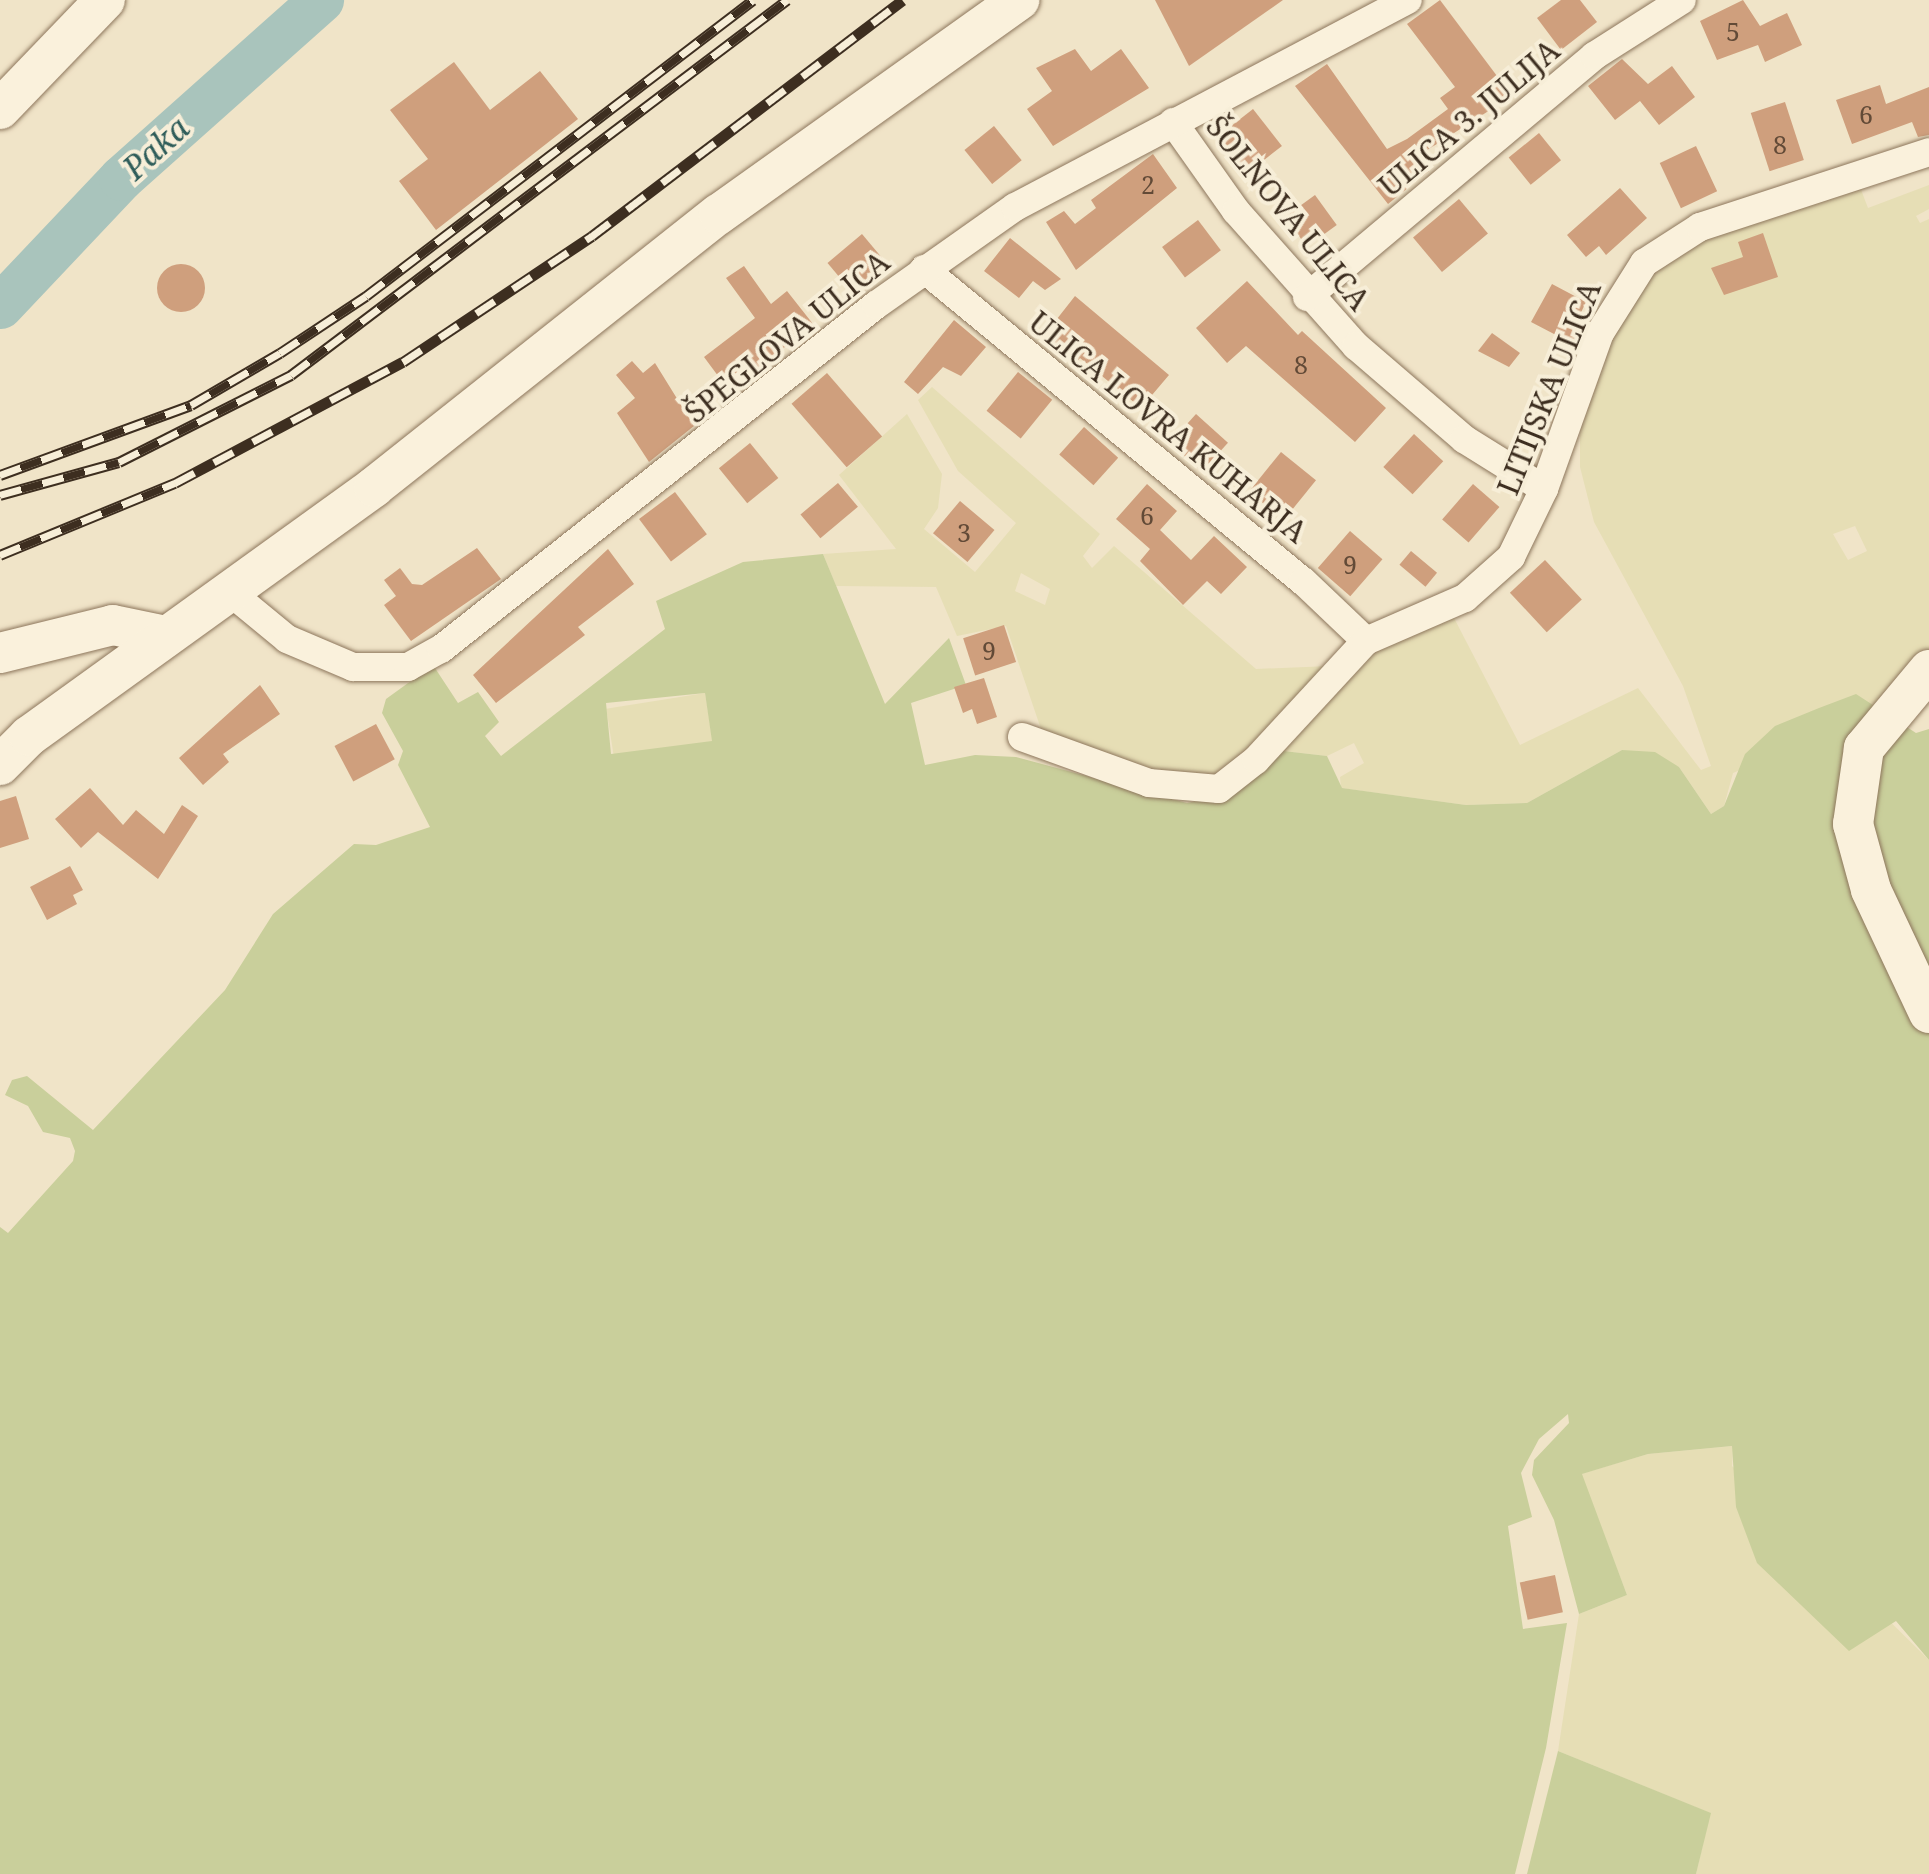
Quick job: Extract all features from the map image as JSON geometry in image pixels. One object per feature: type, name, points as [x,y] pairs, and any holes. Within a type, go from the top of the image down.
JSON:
[{"type":"main road","points":[[0,109],[105,0]]},
{"type":"main road","points":[[0,765],[165,636],[230,592],[512,381],[734,203],[1019,0]]},
{"type":"main road","points":[[0,654],[113,625],[165,636]]},
{"type":"main road","points":[[1929,670],[1864,748],[1853,824],[1871,890],[1929,1013]]},
{"type":"street","name":"ŠPEGLOVA ULICA","points":[[230,592],[287,639],[353,668],[408,666],[441,650],[661,481],[924,269],[1016,207],[1173,122],[1358,32],[1408,0]]},
{"type":"street","name":"ULICA 3. JULIJA","points":[[1307,296],[1594,56],[1682,0]]},
{"type":"street","name":"ŠOLNOVA ULICA","points":[[1173,122],[1307,296],[1426,408],[1544,489]]},
{"type":"street","name":"LITIJSKA ULICA","points":[[1366,641],[1444,609],[1484,584],[1511,557],[1544,489],[1600,333],[1626,284],[1657,252],[1700,227],[1929,152]]},
{"type":"street","name":"ULICA LOVRA KUHARJA","points":[[924,269],[1304,581],[1366,641]]},
{"type":"street","points":[[1022,736],[1149,783],[1220,789],[1256,760],[1366,641]]},
{"type":"shaded area","points":[[1929,185],[1929,209],[1916,216],[1920,223],[1929,219],[1929,660],[1883,711],[1733,773],[1724,806],[1711,814],[1679,767],[1622,750],[1527,803],[1466,805],[1341,788],[1340,777],[1364,763],[1354,743],[1327,756],[1275,750],[1355,658],[1454,618],[1520,745],[1638,688],[1701,770],[1711,766],[1683,686],[1594,522],[1580,467],[1580,415],[1629,292],[1676,250],[1860,187],[1868,208]],"holes":[[[1855,526],[1867,551],[1848,560],[1833,534]]]},
{"type":"shaded area","points":[[932,387],[1100,534],[1083,556],[1092,568],[1114,546],[1256,669],[1330,666],[1235,771],[1185,785],[1043,735],[1006,626],[957,636],[936,587],[836,586],[823,554],[896,549],[839,475],[907,414],[942,474],[938,508],[924,529],[975,572],[1016,523],[958,471],[918,400]],"holes":[[[1021,573],[1050,589],[1045,605],[1015,591]]]},
{"type":"shaded area","points":[[705,693],[713,741],[614,757],[606,709]]},
{"type":"shaded area","points":[[1733,1446],[1732,1466],[1929,1660],[1929,1874],[1696,1874],[1710,1813],[1558,1751],[1579,1614],[1627,1595],[1581,1474],[1648,1454]]},
{"type":"green space","points":[[823,554],[885,704],[949,638],[966,685],[911,703],[925,765],[975,755],[1016,757],[1187,803],[1225,795],[1275,750],[1327,756],[1342,788],[1466,805],[1527,803],[1622,750],[1655,752],[1679,767],[1711,814],[1724,806],[1745,754],[1775,726],[1819,708],[1856,694],[1916,733],[1929,729],[1929,1660],[1896,1621],[1849,1651],[1757,1563],[1736,1507],[1732,1446],[1648,1454],[1582,1474],[1627,1595],[1579,1614],[1554,1520],[1532,1475],[1534,1460],[1569,1423],[1568,1414],[1539,1439],[1521,1473],[1532,1517],[1508,1526],[1523,1629],[1567,1623],[1546,1748],[1515,1874],[0,1874],[0,1227],[8,1233],[73,1161],[75,1151],[70,1138],[43,1132],[28,1106],[5,1095],[12,1080],[27,1076],[93,1130],[225,990],[273,914],[354,844],[376,845],[430,827],[398,765],[403,751],[382,713],[386,699],[433,665],[458,703],[478,692],[499,722],[485,736],[501,756],[665,629],[656,601],[743,562]],"holes":[[[705,693],[712,741],[611,754],[606,703]]]},
{"type":"green space","points":[[1558,1751],[1711,1813],[1696,1874],[1527,1874]]},
{"type":"building","points":[[1155,0],[1283,0],[1189,66]]},
{"type":"building","points":[[1440,0],[1512,96],[1418,156],[1429,171],[1388,204],[1295,86],[1327,64],[1387,149],[1407,139],[1448,109],[1440,98],[1455,87],[1407,24]]},
{"type":"building","points":[[1561,0],[1580,0],[1597,22],[1561,50],[1537,18]]},
{"type":"building","points":[[1743,0],[1760,26],[1787,13],[1802,45],[1765,62],[1758,45],[1717,60],[1700,21]]},
{"type":"building","points":[[1075,49],[1091,71],[1121,49],[1149,88],[1053,146],[1027,109],[1052,91],[1036,68]]},
{"type":"building","points":[[1622,59],[1648,84],[1672,66],[1695,97],[1659,125],[1640,101],[1615,120],[1588,86]]},
{"type":"building","points":[[454,62],[490,110],[540,71],[578,119],[436,230],[399,181],[428,159],[390,110]]},
{"type":"building","points":[[1880,85],[1886,104],[1929,87],[1929,135],[1918,137],[1912,122],[1852,144],[1836,100]]},
{"type":"building","points":[[1785,102],[1804,160],[1770,171],[1751,113]]},
{"type":"building","points":[[1253,109],[1282,146],[1246,174],[1218,137]]},
{"type":"building","points":[[994,126],[1022,160],[992,184],[964,150]]},
{"type":"building","points":[[1539,133],[1561,160],[1531,185],[1509,158]]},
{"type":"building","points":[[1696,146],[1717,191],[1681,208],[1660,163]]},
{"type":"building","points":[[1153,154],[1177,188],[1076,270],[1046,222],[1064,211],[1075,224],[1096,208],[1091,200]]},
{"type":"building","points":[[1620,188],[1647,218],[1606,255],[1599,246],[1586,257],[1567,235]]},
{"type":"building","points":[[1315,195],[1337,225],[1307,247],[1285,217]]},
{"type":"building","points":[[1459,199],[1488,233],[1442,272],[1413,238]]},
{"type":"building","points":[[1198,220],[1221,250],[1185,277],[1162,247]]},
{"type":"building","points":[[1763,233],[1778,277],[1724,295],[1711,268],[1743,257],[1738,242]]},
{"type":"building","points":[[862,234],[891,268],[856,297],[828,263]]},
{"type":"building","points":[[1010,238],[1061,279],[1045,290],[1033,281],[1019,298],[984,271]]},
{"type":"building","points":[[181,264],[198,271],[205,288],[198,305],[181,312],[164,305],[157,288],[164,271]]},
{"type":"building","points":[[744,266],[771,304],[787,291],[813,324],[730,392],[704,357],[755,318],[726,278]]},
{"type":"building","points":[[1247,281],[1298,335],[1302,331],[1386,408],[1355,442],[1246,346],[1227,363],[1196,328]]},
{"type":"building","points":[[1552,284],[1586,302],[1577,321],[1585,325],[1577,346],[1531,322]]},
{"type":"building","points":[[1075,296],[1169,375],[1141,408],[1080,358],[1075,364],[1042,338]]},
{"type":"building","points":[[954,320],[986,347],[961,376],[943,367],[918,394],[904,382]]},
{"type":"building","points":[[1492,333],[1520,353],[1509,367],[1478,351]]},
{"type":"building","points":[[632,361],[643,373],[655,363],[694,426],[649,462],[617,413],[635,398],[616,375]]},
{"type":"building","points":[[1018,372],[1052,400],[1021,439],[987,411]]},
{"type":"building","points":[[827,373],[882,436],[847,467],[792,404]]},
{"type":"building","points":[[1196,414],[1228,443],[1202,472],[1170,443]]},
{"type":"building","points":[[1084,427],[1118,458],[1093,485],[1059,454]]},
{"type":"building","points":[[1414,434],[1443,461],[1413,494],[1383,467]]},
{"type":"building","points":[[750,443],[778,478],[747,503],[719,468]]},
{"type":"building","points":[[1281,452],[1316,480],[1284,520],[1249,492]]},
{"type":"building","points":[[838,483],[858,507],[820,538],[800,514]]},
{"type":"building","points":[[1147,484],[1177,511],[1160,530],[1191,560],[1214,536],[1247,567],[1221,594],[1207,581],[1183,605],[1140,561],[1150,549],[1116,519]]},
{"type":"building","points":[[1473,484],[1499,507],[1469,542],[1442,519]]},
{"type":"building","points":[[675,492],[707,534],[671,561],[639,519]]},
{"type":"building","points":[[960,501],[994,530],[967,562],[933,533]]},
{"type":"building","points":[[1350,531],[1382,559],[1350,596],[1318,568]]},
{"type":"building","points":[[477,548],[501,579],[411,641],[384,605],[396,596],[384,580],[400,568],[412,584],[422,585]]},
{"type":"building","points":[[608,549],[634,584],[578,627],[585,635],[496,703],[473,675]]},
{"type":"building","points":[[1411,551],[1437,573],[1425,587],[1399,565]]},
{"type":"building","points":[[1545,560],[1582,599],[1547,632],[1510,593]]},
{"type":"building","points":[[1004,625],[1016,662],[975,675],[963,638]]},
{"type":"building","points":[[984,678],[997,717],[977,724],[972,709],[963,713],[954,687]]},
{"type":"building","points":[[260,685],[280,714],[223,754],[229,762],[203,785],[179,758]]},
{"type":"building","points":[[376,724],[395,759],[353,781],[335,746]]},
{"type":"building","points":[[90,788],[123,825],[136,810],[164,834],[182,805],[198,816],[158,879],[98,832],[81,848],[55,819]]},
{"type":"building","points":[[16,796],[29,839],[0,848],[0,801]]},
{"type":"building","points":[[70,866],[83,890],[73,895],[77,904],[47,920],[30,887]]},
{"type":"building","points":[[1555,1575],[1563,1612],[1528,1620],[1520,1582]]},
{"type":"waterway","name":"Paka","points":[[0,306],[121,178],[321,0]]},
{"type":"railway","points":[[0,475],[191,405],[280,353],[366,296],[753,0]]},
{"type":"railway","points":[[0,495],[119,462],[291,375],[787,0]]},
{"type":"railway","points":[[0,555],[175,483],[403,362],[592,236],[903,0]]}]
